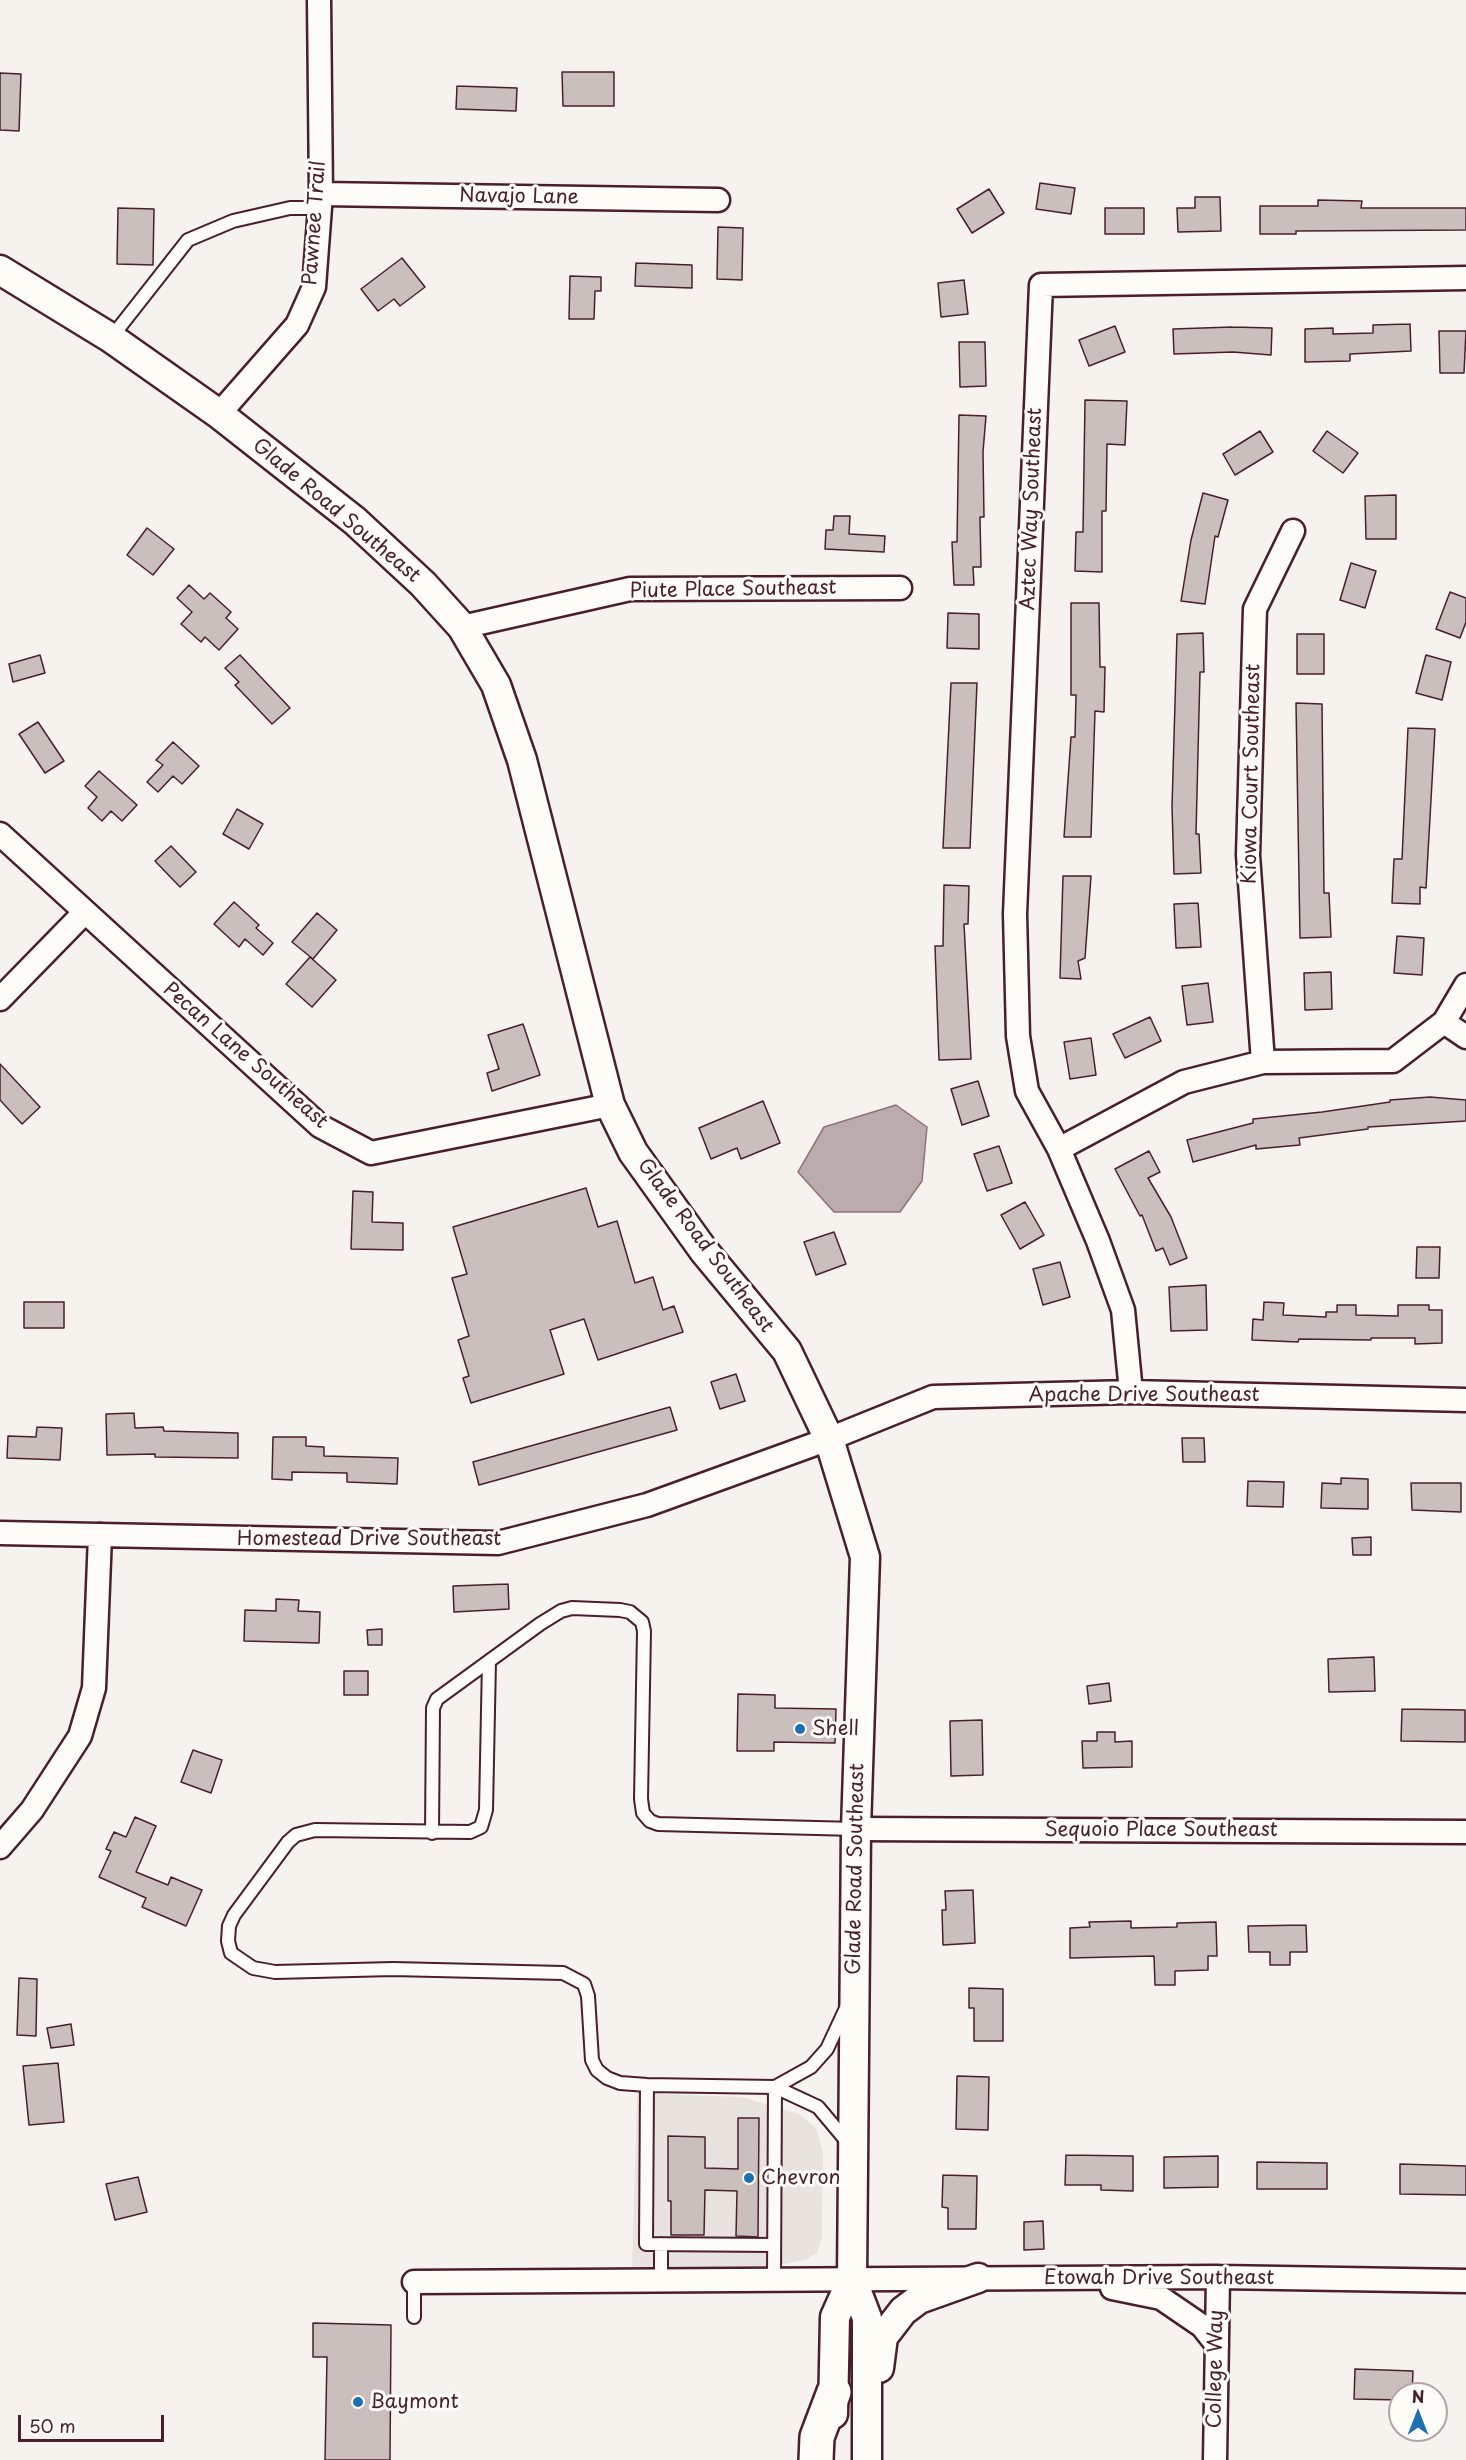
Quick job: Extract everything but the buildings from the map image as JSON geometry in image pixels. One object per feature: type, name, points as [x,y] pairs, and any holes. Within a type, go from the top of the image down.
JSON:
[{"type":"highway","points":[[816,2460],[817,2437],[834,2392]]},
{"type":"street","name":"Pawnee Trail","points":[[219,414],[297,325],[314,287],[321,201],[319,0]]},
{"type":"street","name":"Navajo Lane","points":[[321,201],[718,200]]},
{"type":"street","name":"Glade Road Southeast","points":[[0,270],[111,338],[219,414],[355,521],[423,584],[462,627],[496,685],[522,760],[610,1105],[633,1152],[704,1251],[787,1351],[830,1439],[865,1557],[856,1829],[852,2279],[867,2318],[867,2460]]},
{"type":"street","name":"Aztec Way Southeast","points":[[1131,1392],[1124,1310],[1059,1149],[1028,1091],[1018,1036],[1015,914],[1041,285],[1466,278]]},
{"type":"street","name":"Kiowa Court Southeast","points":[[1263,1062],[1248,855],[1255,609],[1293,531]]},
{"type":"street","name":"Piute Place Southeast","points":[[462,627],[630,589],[900,588]]},
{"type":"street","name":"Pecan Lane Southeast","points":[[0,834],[320,1126],[371,1153],[610,1105]]},
{"type":"street","points":[[0,999],[84,913]]},
{"type":"street","points":[[1059,1149],[1184,1082],[1263,1062],[1393,1061],[1444,1022],[1466,985]]},
{"type":"street","points":[[1444,1022],[1466,1037]]},
{"type":"street","name":"Apache Drive Southeast","points":[[830,1439],[933,1397],[1131,1392],[1466,1400]]},
{"type":"street","name":"Homestead Drive Southeast","points":[[0,1533],[498,1543],[647,1505],[830,1439]]},
{"type":"street","points":[[0,1847],[32,1810],[80,1736],[94,1688],[100,1535]]},
{"type":"street","name":"Sequoio Place Southeast","points":[[856,1829],[1466,1832]]},
{"type":"street","name":"Etowah Drive Southeast","points":[[414,2282],[1218,2277],[1466,2281]]},
{"type":"street","name":"College Way","points":[[1215,2460],[1218,2277]]},
{"type":"street","points":[[878,2460],[879,2354],[883,2337],[903,2311],[919,2299],[978,2278]]},
{"type":"street","points":[[1063,2278],[1161,2298],[1202,2326],[1217,2344]]},
{"type":"street","points":[[832,2460],[835,2317],[852,2279]]},
{"type":"lane","points":[[111,338],[188,240],[233,221],[321,201]]},
{"type":"lane","points":[[432,1833],[433,1708],[437,1699],[561,1611],[572,1608],[630,1612],[642,1622],[644,1631],[641,1799],[643,1813],[650,1821],[658,1824],[856,1829]]},
{"type":"lane","points":[[489,1661],[485,1818],[481,1827],[470,1832],[315,1830],[296,1835],[288,1842],[234,1915],[229,1926],[228,1941],[231,1953],[253,1968],[275,1972],[393,1969],[563,1973],[584,1984],[590,2046],[597,2070],[607,2078],[621,2083],[647,2085],[775,2087],[818,2107],[853,2149]]},
{"type":"lane","points":[[775,2087],[811,2067],[827,2049],[854,1992]]},
{"type":"lane","points":[[647,2085],[646,2244],[774,2245]]},
{"type":"lane","points":[[774,2279],[775,2087]]},
{"type":"lane","points":[[661,2280],[662,2244]]},
{"type":"lane","points":[[414,2282],[414,2317]]},
{"type":"shaded area","points":[[896,1105],[927,1127],[922,1181],[900,1212],[834,1212],[798,1172],[824,1127]]},
{"type":"shaded area","points":[[637,2093],[742,2097],[799,2114],[816,2128],[823,2152],[822,2237],[817,2253],[805,2260],[746,2271],[632,2269]]},
{"type":"place","name":"Shell","points":[[800,1729]]},
{"type":"place","name":"Chevron","points":[[749,2178]]},
{"type":"place","name":"Baymont","points":[[358,2402]]}]
